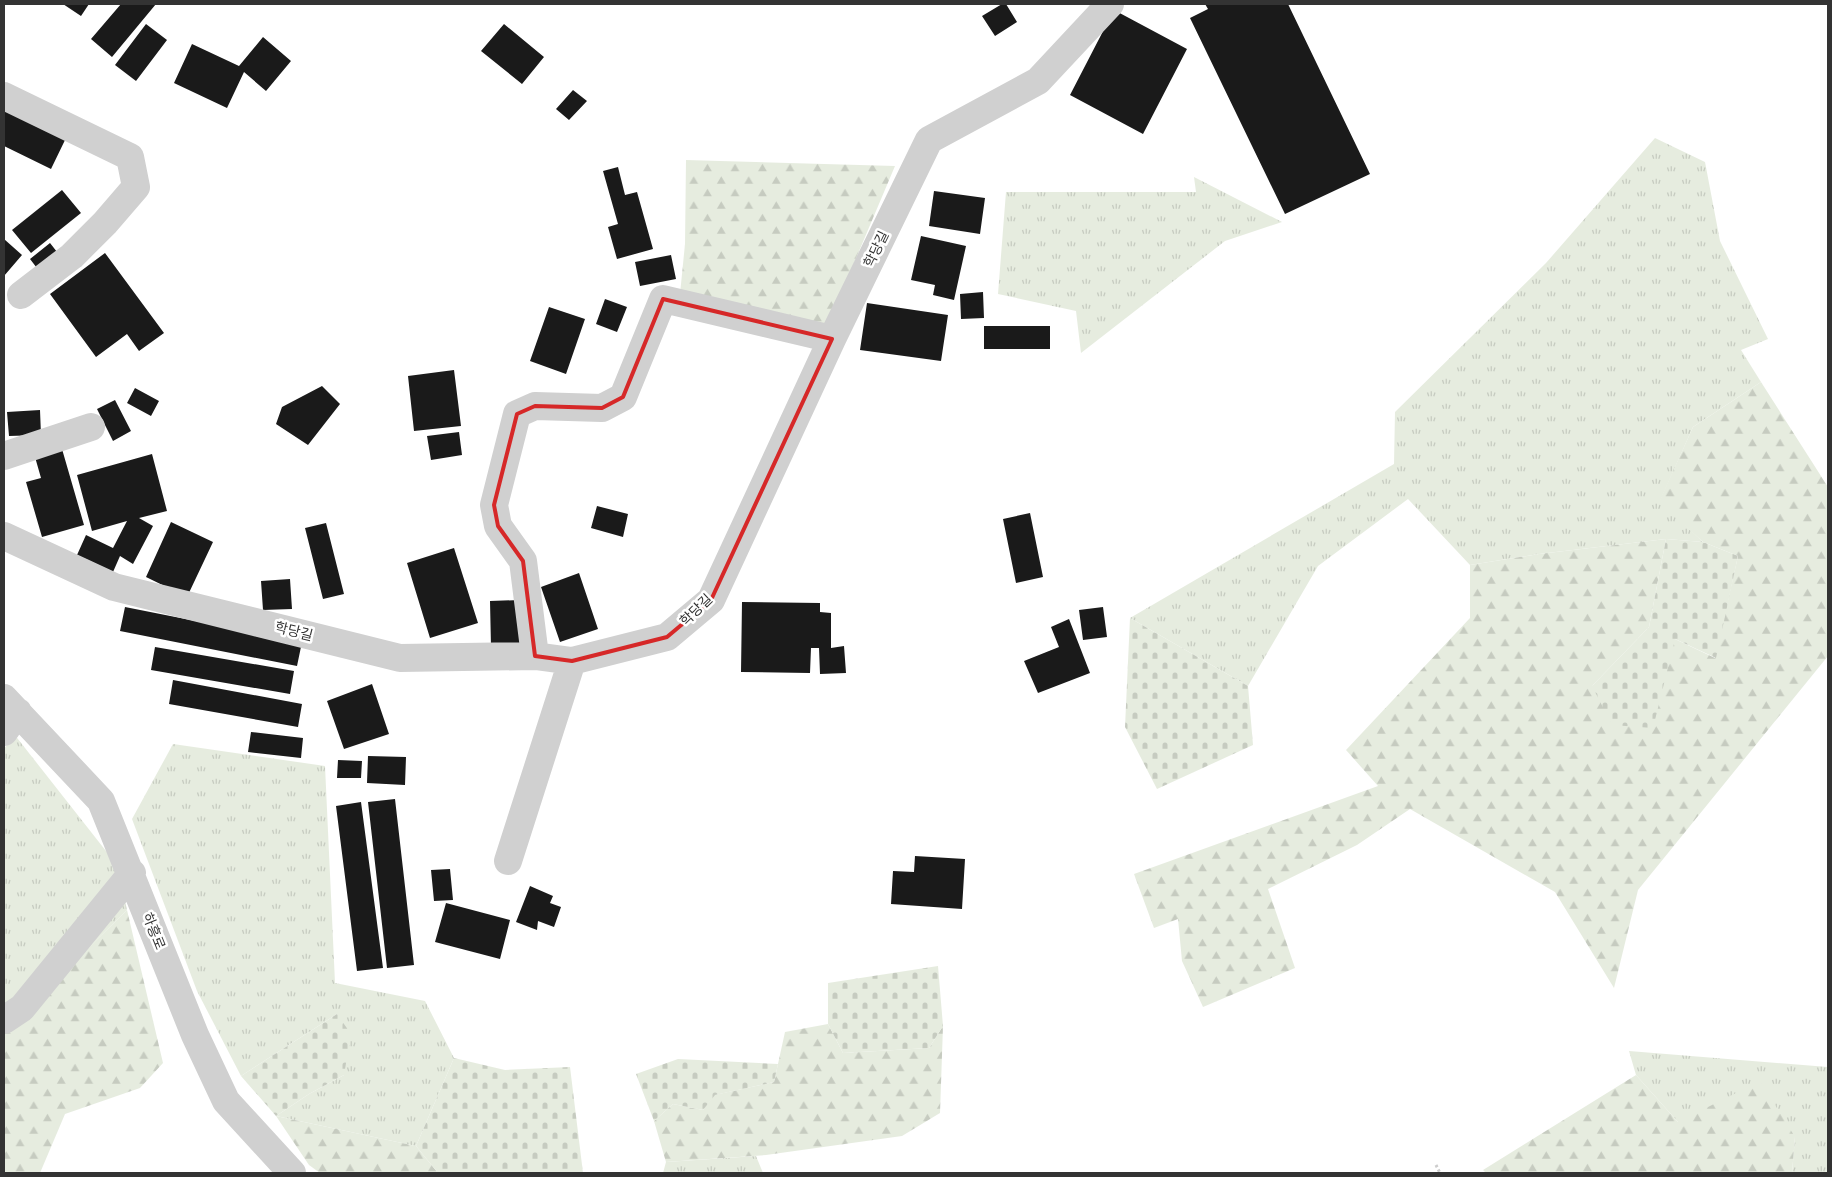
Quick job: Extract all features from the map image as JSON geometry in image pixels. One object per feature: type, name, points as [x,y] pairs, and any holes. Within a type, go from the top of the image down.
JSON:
[{"type":"street","name":"학당길","points":[[4,536],[114,587],[400,658],[535,656],[572,661],[667,637],[711,600],[832,339],[929,140],[1038,81],[1110,4]]},
{"type":"street","points":[[4,96],[130,157],[136,187],[105,223],[72,256],[21,295]]},
{"type":"street","points":[[535,656],[523,561],[498,526],[494,506],[517,414],[535,406],[602,408],[623,397],[663,299],[832,339]]},
{"type":"street","points":[[4,456],[91,428]]},
{"type":"street","points":[[508,861],[572,661]]},
{"type":"street","name":"하흥로","points":[[9,714],[101,802],[132,873],[195,1035],[226,1101],[292,1173]]},
{"type":"street","points":[[4,1020],[22,1008],[132,873]]},
{"type":"path","points":[[1436,1165],[1440,1173]]},
{"type":"highlighted area","points":[[663,299],[832,339],[711,600],[667,637],[572,661],[535,656],[523,561],[498,526],[494,505],[517,414],[535,406],[602,408],[623,397]]},
{"type":"green space","points":[[1655,138],[1705,162],[1720,241],[1768,339],[1741,350],[1761,382],[1693,427],[1660,501],[1703,542],[1666,539],[1539,554],[1470,565],[1408,499],[1318,566],[1248,686],[1130,618],[1394,464],[1395,412],[1546,263]]},
{"type":"green space","points":[[686,160],[895,166],[827,327],[680,294],[685,244]]},
{"type":"green space","points":[[1194,177],[1282,222],[1225,241],[1081,353],[1076,311],[998,294],[1006,192],[1196,192]]},
{"type":"green space","points":[[1761,382],[1828,487],[1828,656],[1638,890],[1614,988],[1555,892],[1410,809],[1357,845],[1268,889],[1295,968],[1203,1007],[1182,961],[1178,919],[1154,928],[1134,874],[1378,786],[1346,750],[1470,618],[1470,565],[1539,554],[1666,539],[1649,627],[1592,686],[1675,639],[1715,658],[1738,556],[1703,542],[1659,502],[1693,427]]},
{"type":"green space","points":[[1666,539],[1703,542],[1738,556],[1716,658],[1675,639],[1653,728],[1612,725],[1592,686],[1649,627]]},
{"type":"green space","points":[[1130,618],[1248,686],[1253,745],[1157,789],[1125,727]]},
{"type":"green space","points":[[14,734],[117,865],[127,910],[4,1031],[4,749]]},
{"type":"green space","points":[[173,744],[325,766],[335,983],[425,1001],[454,1058],[416,1146],[276,1116],[309,1094],[344,1075],[337,1014],[241,1076],[197,991],[132,819]]},
{"type":"green space","points":[[127,910],[163,1063],[140,1088],[65,1114],[40,1173],[4,1173],[4,1031]]},
{"type":"green space","points":[[938,966],[943,1026],[929,1048],[843,1053],[828,1024],[828,983]]},
{"type":"green space","points":[[337,1014],[351,1034],[344,1075],[309,1094],[276,1116],[241,1076]]},
{"type":"green space","points":[[828,1024],[843,1053],[929,1048],[943,1026],[940,1113],[902,1136],[766,1155],[666,1162],[654,1121],[673,1104],[703,1110],[714,1095],[774,1082],[785,1032]]},
{"type":"green space","points":[[1629,1051],[1828,1067],[1828,1173],[1792,1173],[1795,1137],[1678,1122],[1636,1075]]},
{"type":"green space","points":[[454,1058],[505,1070],[570,1067],[583,1173],[438,1173],[416,1146]]},
{"type":"green space","points":[[678,1059],[778,1064],[774,1082],[715,1095],[703,1110],[673,1104],[654,1121],[636,1074]]},
{"type":"green space","points":[[1636,1075],[1678,1122],[1760,1081],[1795,1137],[1792,1173],[1486,1173],[1483,1170]]},
{"type":"green space","points":[[276,1116],[416,1146],[438,1173],[320,1173],[309,1165]]},
{"type":"green space","points":[[756,1156],[763,1173],[663,1173],[666,1162]]},
{"type":"building","points":[[63,4],[89,4],[81,16]]},
{"type":"building","points":[[121,4],[156,4],[112,57],[91,39]]},
{"type":"building","points":[[1002,4],[1006,4],[1017,22],[995,36],[982,16]]},
{"type":"building","points":[[1205,4],[1288,4],[1370,174],[1285,214],[1190,18],[1208,9]]},
{"type":"building","points":[[1114,10],[1187,49],[1143,134],[1070,95]]},
{"type":"building","points":[[146,24],[167,40],[136,81],[115,65]]},
{"type":"building","points":[[504,24],[544,57],[522,84],[481,51]]},
{"type":"building","points":[[263,37],[291,61],[266,91],[244,72],[227,108],[174,83],[192,44],[239,66]]},
{"type":"building","points":[[573,90],[587,101],[569,120],[556,109]]},
{"type":"building","points":[[4,108],[66,138],[51,169],[4,146]]},
{"type":"building","points":[[618,167],[625,195],[637,192],[653,249],[617,259],[608,227],[618,224],[603,171]]},
{"type":"building","points":[[62,190],[81,213],[31,253],[12,230]]},
{"type":"building","points":[[934,191],[985,198],[980,234],[929,226]]},
{"type":"building","points":[[921,236],[966,246],[954,300],[933,295],[935,285],[911,280]]},
{"type":"building","points":[[4,239],[22,255],[4,276]]},
{"type":"building","points":[[50,243],[61,257],[40,272],[30,259]]},
{"type":"building","points":[[105,253],[164,333],[139,351],[127,334],[96,357],[50,294]]},
{"type":"building","points":[[671,255],[676,279],[640,286],[635,262]]},
{"type":"building","points":[[983,292],[984,318],[961,319],[960,294]]},
{"type":"building","points":[[605,299],[627,307],[617,332],[596,324]]},
{"type":"building","points":[[867,303],[948,315],[941,361],[860,350]]},
{"type":"building","points":[[549,307],[585,319],[566,374],[530,361]]},
{"type":"building","points":[[984,326],[1050,326],[1050,349],[984,349]]},
{"type":"building","points":[[454,370],[461,426],[414,431],[408,376]]},
{"type":"building","points":[[322,386],[340,404],[308,445],[276,424],[282,407]]},
{"type":"building","points":[[135,388],[159,401],[151,416],[127,403]]},
{"type":"building","points":[[115,400],[131,431],[113,441],[97,409]]},
{"type":"building","points":[[40,410],[41,435],[9,436],[7,412]]},
{"type":"building","points":[[459,432],[462,455],[431,460],[427,436]]},
{"type":"building","points":[[62,449],[84,525],[42,537],[26,482],[41,478],[35,457]]},
{"type":"building","points":[[152,454],[167,511],[139,518],[153,526],[133,564],[120,556],[113,572],[77,555],[86,535],[113,548],[127,521],[92,531],[77,475]]},
{"type":"building","points":[[597,506],[628,514],[623,537],[591,528]]},
{"type":"building","points":[[1030,513],[1043,577],[1016,583],[1003,519]]},
{"type":"building","points":[[171,522],[213,542],[187,597],[146,577]]},
{"type":"building","points":[[326,523],[344,594],[323,599],[305,528]]},
{"type":"building","points":[[454,548],[478,623],[430,638],[407,563]]},
{"type":"building","points":[[579,573],[598,629],[560,642],[541,587]]},
{"type":"building","points":[[290,579],[292,609],[263,610],[261,581]]},
{"type":"building","points":[[519,600],[521,646],[491,647],[490,601]]},
{"type":"building","points":[[742,602],[820,603],[820,612],[831,613],[831,648],[844,646],[846,673],[820,674],[819,648],[811,648],[810,673],[741,672]]},
{"type":"building","points":[[125,607],[302,642],[297,666],[120,631]]},
{"type":"building","points":[[1103,607],[1107,637],[1083,640],[1079,610]]},
{"type":"building","points":[[1069,619],[1090,673],[1038,693],[1024,661],[1059,647],[1051,627]]},
{"type":"building","points":[[155,647],[294,671],[290,694],[151,670]]},
{"type":"building","points":[[173,680],[302,704],[298,727],[169,704]]},
{"type":"building","points":[[372,684],[389,734],[344,749],[327,701]]},
{"type":"building","points":[[251,732],[303,738],[301,758],[248,752]]},
{"type":"building","points":[[368,756],[406,757],[405,785],[367,783]]},
{"type":"building","points":[[338,760],[362,761],[361,778],[337,778]]},
{"type":"building","points":[[395,799],[414,965],[387,968],[368,802]]},
{"type":"building","points":[[361,802],[383,968],[357,971],[336,806]]},
{"type":"building","points":[[915,856],[965,859],[962,909],[891,904],[893,871],[914,872]]},
{"type":"building","points":[[450,869],[453,900],[434,901],[431,870]]},
{"type":"building","points":[[530,886],[553,896],[550,903],[561,907],[554,927],[538,921],[537,930],[516,922]]},
{"type":"building","points":[[446,903],[510,920],[500,959],[435,942]]}]
